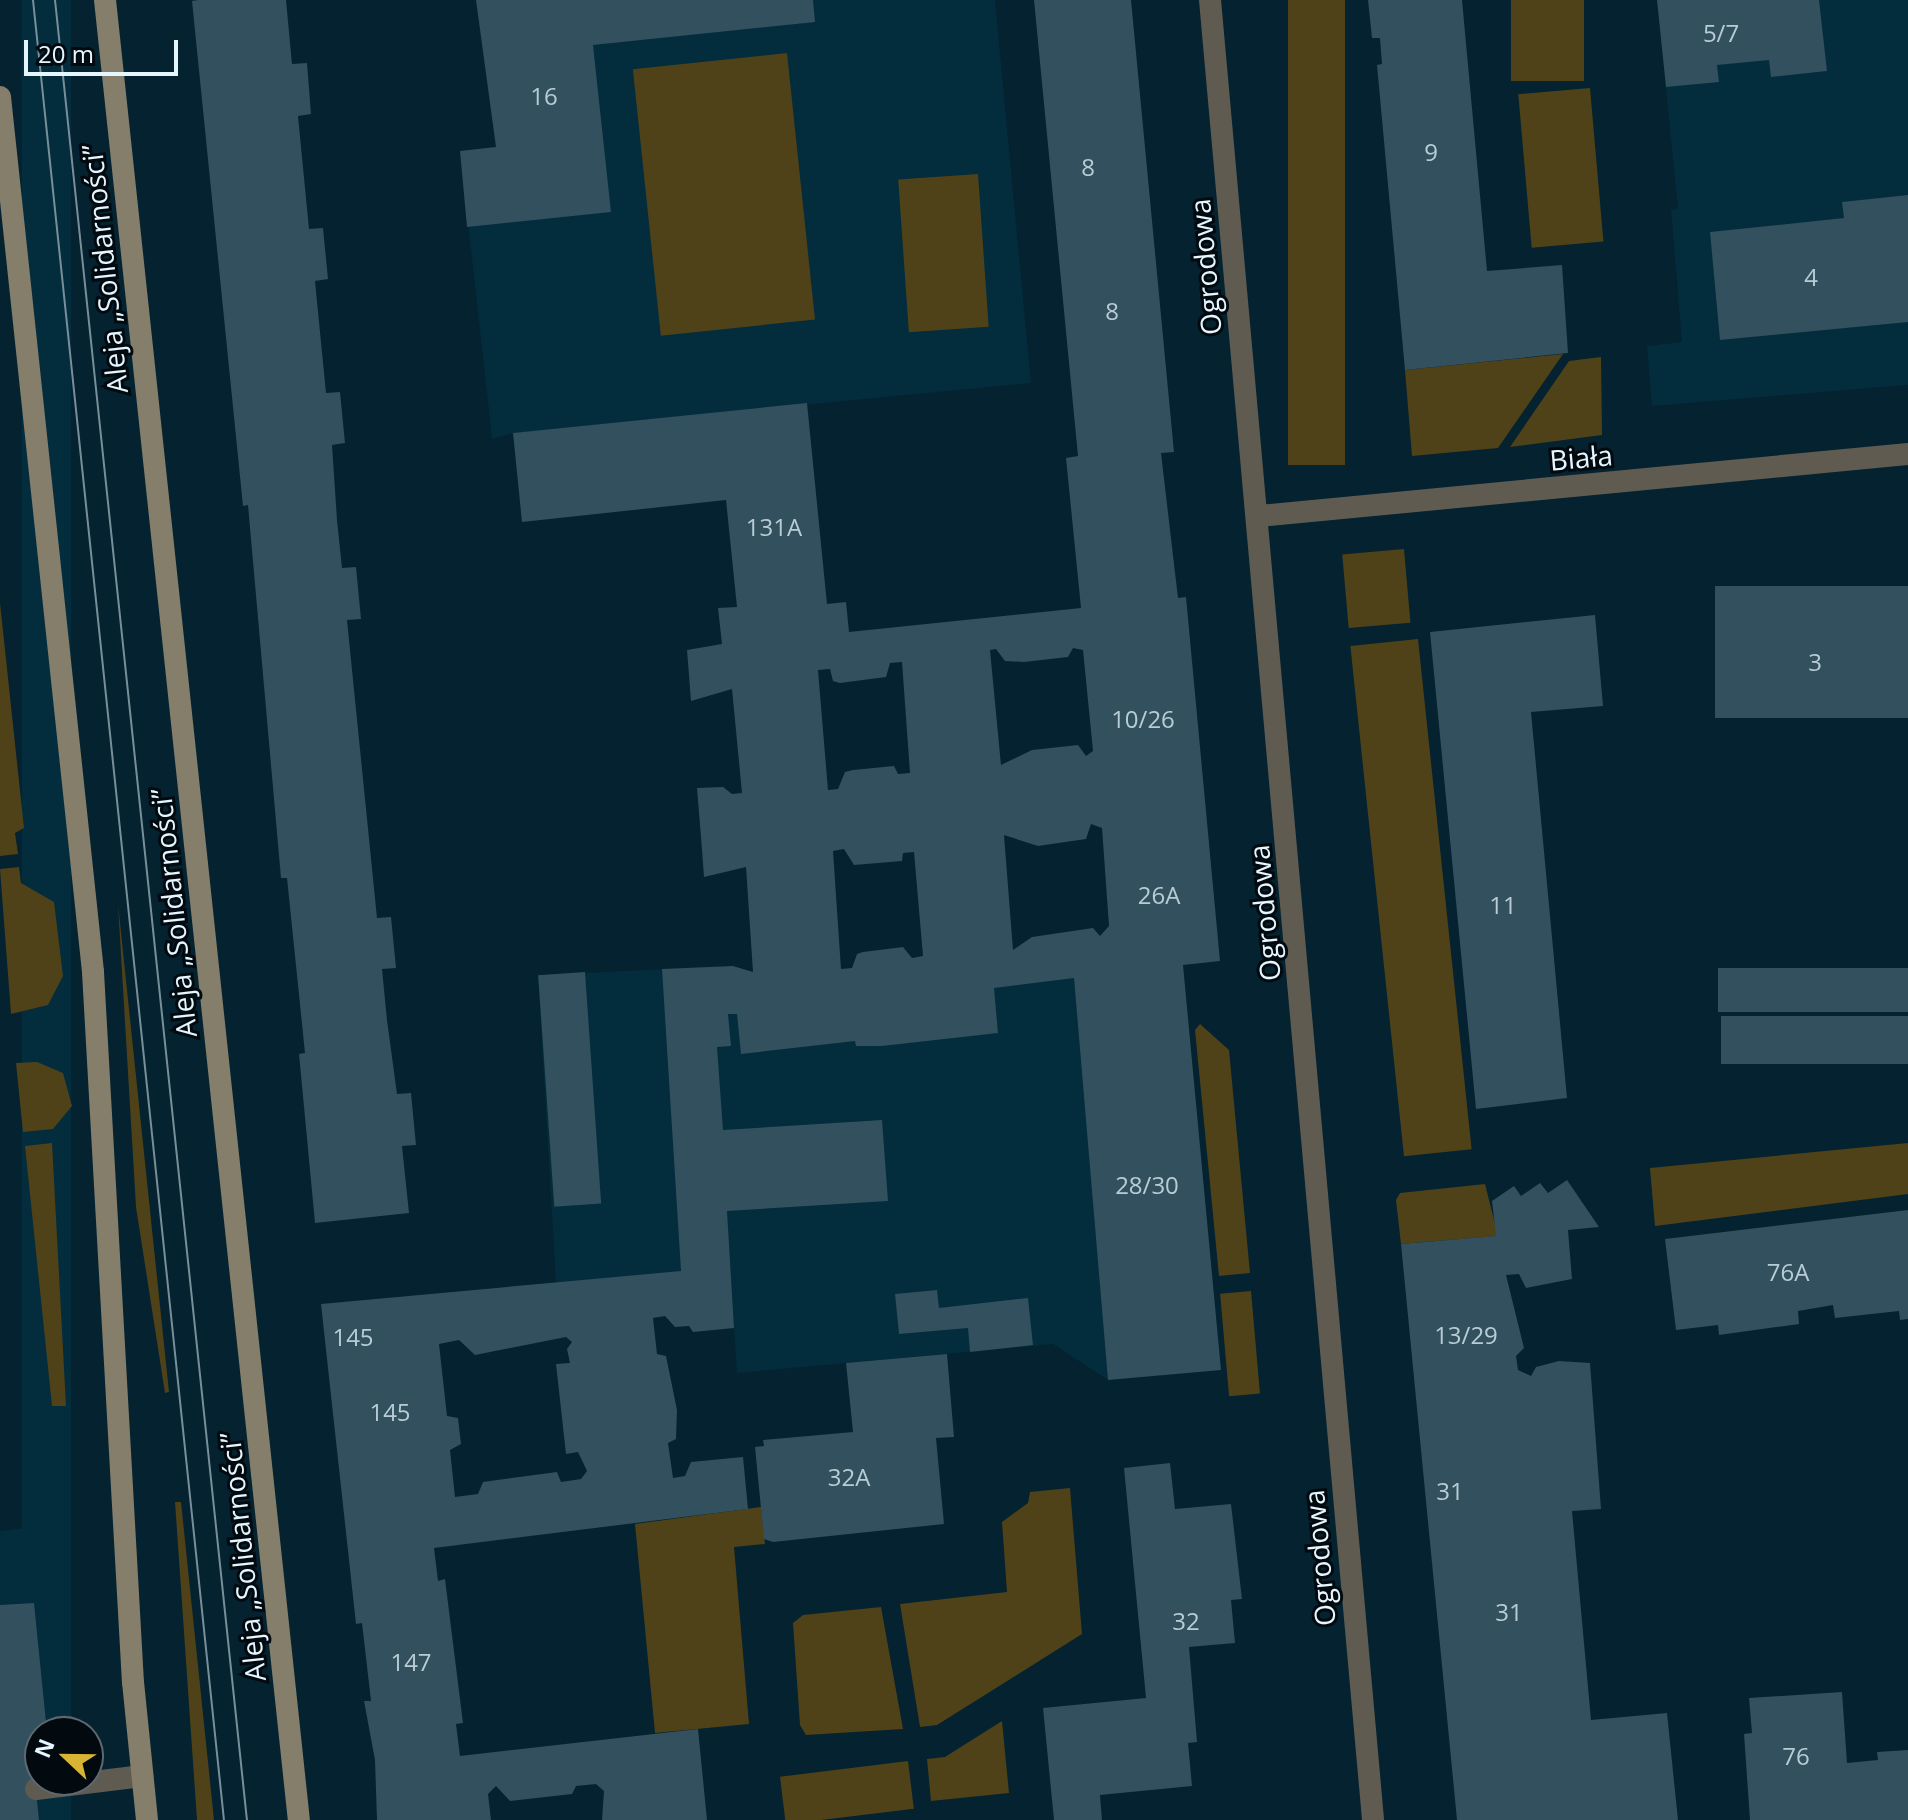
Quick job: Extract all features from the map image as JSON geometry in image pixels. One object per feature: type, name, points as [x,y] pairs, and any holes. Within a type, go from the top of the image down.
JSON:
[{"type":"main road","name":"Aleja „Solidarności”","points":[[105,0],[299,1820]]},
{"type":"main road","points":[[0,97],[93,972],[147,1820]]},
{"type":"street","name":"Ogrodowa","points":[[1210,0],[1259,516],[1373,1820]]},
{"type":"street","name":"Biała","points":[[1259,516],[1908,454]]},
{"type":"street","points":[[104,1781],[142,1776]]},
{"type":"shaded area","points":[[22,0],[71,0],[71,1716],[24,1716],[24,1796],[71,1796],[71,1820],[22,1820]]},
{"type":"shaded area","points":[[476,0],[995,0],[1031,383],[514,433],[492,439],[460,151],[496,147]]},
{"type":"shaded area","points":[[1288,0],[1345,0],[1345,465],[1288,465]]},
{"type":"shaded area","points":[[1511,0],[1584,0],[1584,81],[1511,81]]},
{"type":"shaded area","points":[[1657,0],[1908,0],[1908,385],[1652,406],[1647,346],[1682,342],[1671,210],[1678,208]]},
{"type":"shaded area","points":[[787,53],[815,320],[661,336],[633,69]]},
{"type":"shaded area","points":[[1590,88],[1603,241],[1532,248],[1518,94]]},
{"type":"shaded area","points":[[978,174],[989,327],[909,332],[898,180]]},
{"type":"shaded area","points":[[1563,354],[1498,448],[1412,456],[1405,370]]},
{"type":"shaded area","points":[[1601,357],[1602,435],[1510,447],[1569,361]]},
{"type":"shaded area","points":[[1404,549],[1410,623],[1349,628],[1342,554]]},
{"type":"shaded area","points":[[0,603],[24,828],[15,833],[18,854],[0,856]]},
{"type":"shaded area","points":[[1418,639],[1472,1149],[1404,1156],[1350,646]]},
{"type":"shaded area","points":[[19,867],[21,883],[54,902],[63,976],[48,1005],[11,1014],[0,869]]},
{"type":"shaded area","points":[[118,904],[169,1392],[165,1393],[136,1207]]},
{"type":"shaded area","points":[[1183,965],[1108,1380],[1053,1344],[737,1373],[734,1328],[556,1283],[538,975],[710,967],[728,1014]]},
{"type":"shaded area","points":[[1200,1024],[1229,1050],[1250,1273],[1219,1276],[1195,1030]]},
{"type":"shaded area","points":[[37,1062],[63,1073],[72,1106],[53,1129],[23,1132],[16,1063]]},
{"type":"shaded area","points":[[52,1143],[66,1406],[52,1406],[25,1146]]},
{"type":"shaded area","points":[[1908,1143],[1908,1194],[1655,1226],[1650,1168]]},
{"type":"shaded area","points":[[1485,1184],[1498,1236],[1401,1244],[1396,1200],[1400,1193]]},
{"type":"shaded area","points":[[1251,1291],[1260,1394],[1229,1396],[1220,1294]]},
{"type":"shaded area","points":[[1070,1488],[1082,1634],[937,1725],[920,1727],[900,1604],[1007,1592],[1002,1522],[1028,1503],[1030,1492]]},
{"type":"shaded area","points":[[175,1502],[181,1502],[214,1820],[197,1820]]},
{"type":"shaded area","points":[[761,1507],[765,1544],[734,1547],[749,1724],[655,1733],[635,1524]]},
{"type":"shaded area","points":[[24,1528],[45,1716],[24,1716],[24,1796],[54,1796],[56,1820],[0,1820],[0,1531]]},
{"type":"shaded area","points":[[881,1607],[903,1729],[806,1735],[800,1725],[793,1623],[803,1615]]},
{"type":"shaded area","points":[[1002,1721],[1009,1793],[931,1801],[927,1759],[945,1757]]},
{"type":"shaded area","points":[[908,1761],[914,1809],[821,1820],[785,1820],[780,1777]]},
{"type":"building","points":[[286,0],[292,64],[307,63],[311,114],[298,116],[309,229],[323,228],[328,279],[315,281],[326,393],[340,392],[345,443],[332,445],[337,520],[342,568],[356,567],[361,619],[347,620],[377,918],[391,917],[396,968],[382,969],[387,1020],[397,1094],[411,1093],[416,1145],[402,1146],[409,1213],[315,1223],[299,1054],[305,1053],[287,878],[281,878],[248,505],[243,506],[192,1]]},
{"type":"building","points":[[476,0],[813,0],[815,22],[593,45],[611,212],[467,227],[460,151],[496,147]]},
{"type":"building","points":[[1034,0],[1131,0],[1174,452],[1161,453],[1178,598],[1186,597],[1220,961],[1183,965],[1221,1370],[1108,1380],[1074,978],[994,988],[998,1033],[882,1046],[856,1046],[855,1041],[741,1054],[737,1014],[728,1014],[731,1046],[717,1047],[723,1130],[882,1120],[888,1201],[727,1211],[734,1328],[693,1332],[689,1326],[675,1327],[665,1316],[653,1318],[657,1354],[666,1356],[677,1410],[676,1439],[668,1443],[673,1478],[685,1476],[691,1462],[743,1457],[748,1509],[434,1548],[438,1581],[445,1579],[463,1723],[456,1724],[460,1756],[698,1729],[707,1820],[602,1820],[604,1791],[596,1784],[576,1786],[572,1794],[510,1801],[496,1786],[488,1794],[491,1820],[377,1820],[375,1760],[364,1701],[371,1701],[362,1623],[356,1624],[321,1304],[681,1271],[662,969],[733,966],[753,972],[746,867],[704,877],[697,788],[723,787],[732,794],[742,793],[732,689],[691,701],[687,650],[722,644],[718,608],[737,607],[726,500],[522,522],[513,433],[807,403],[827,604],[846,602],[849,632],[1081,608],[1066,458],[1078,456]],"holes":[[[1073,648],[1083,650],[1093,751],[1086,756],[1078,745],[1032,750],[1001,765],[990,650],[996,649],[1005,661],[1068,657]],[[902,662],[910,773],[898,774],[894,766],[853,770],[845,772],[838,789],[828,790],[818,670],[830,669],[833,681],[840,683],[886,677],[890,663]],[[1091,824],[1102,828],[1109,926],[1100,936],[1093,928],[1032,937],[1013,950],[1004,835],[1038,846],[1086,839]],[[844,849],[854,865],[902,861],[903,853],[914,852],[923,956],[912,958],[903,947],[863,952],[857,954],[852,968],[841,969],[833,851]],[[566,1337],[572,1342],[567,1349],[570,1363],[556,1364],[566,1454],[578,1452],[587,1471],[581,1479],[561,1482],[557,1472],[483,1482],[478,1494],[455,1497],[450,1450],[461,1444],[458,1418],[447,1416],[439,1344],[459,1340],[475,1355]]]},
{"type":"building","points":[[1368,0],[1462,0],[1487,271],[1562,265],[1568,353],[1405,370],[1377,65],[1382,64],[1380,38],[1372,38]]},
{"type":"building","points":[[1657,0],[1819,0],[1827,71],[1771,77],[1769,60],[1717,65],[1719,82],[1666,87]]},
{"type":"building","points":[[1908,195],[1908,322],[1720,340],[1710,232],[1844,218],[1842,202]]},
{"type":"building","points":[[1715,586],[1908,586],[1908,718],[1715,718]]},
{"type":"building","points":[[1595,615],[1603,706],[1531,712],[1567,1098],[1476,1109],[1430,632]]},
{"type":"building","points":[[1718,968],[1908,968],[1908,1012],[1718,1012]]},
{"type":"building","points":[[585,972],[601,1203],[554,1207],[538,975]]},
{"type":"building","points":[[1721,1016],[1908,1016],[1908,1064],[1721,1064]]},
{"type":"building","points":[[1567,1180],[1599,1227],[1568,1230],[1572,1279],[1526,1288],[1519,1274],[1506,1275],[1524,1348],[1516,1356],[1518,1370],[1531,1376],[1536,1367],[1559,1361],[1590,1363],[1601,1509],[1572,1511],[1591,1720],[1667,1713],[1678,1820],[1457,1820],[1401,1244],[1496,1236],[1492,1201],[1514,1186],[1521,1196],[1540,1183],[1548,1193]]},
{"type":"building","points":[[1908,1210],[1908,1319],[1900,1320],[1899,1311],[1835,1318],[1833,1305],[1798,1311],[1799,1324],[1719,1335],[1718,1325],[1676,1330],[1665,1239]]},
{"type":"building","points":[[937,1290],[939,1308],[1028,1298],[1033,1345],[970,1352],[968,1328],[899,1334],[895,1294]]},
{"type":"building","points":[[947,1354],[954,1437],[936,1438],[944,1524],[773,1542],[764,1539],[755,1447],[764,1446],[763,1440],[853,1432],[846,1363]]},
{"type":"building","points":[[1170,1463],[1175,1509],[1231,1504],[1242,1599],[1231,1600],[1235,1643],[1189,1647],[1197,1742],[1188,1743],[1192,1786],[1100,1795],[1102,1820],[1054,1820],[1043,1708],[1146,1698],[1124,1468]]},
{"type":"building","points":[[34,1603],[45,1716],[24,1716],[24,1796],[37,1796],[39,1820],[0,1820],[0,1605]]},
{"type":"building","points":[[1842,1692],[1847,1763],[1878,1760],[1877,1752],[1908,1750],[1908,1820],[1750,1820],[1744,1734],[1752,1733],[1749,1698]]},
{"type":"tram line","points":[[33,0],[224,1820]]},
{"type":"tram line","points":[[55,0],[247,1820]]}]
